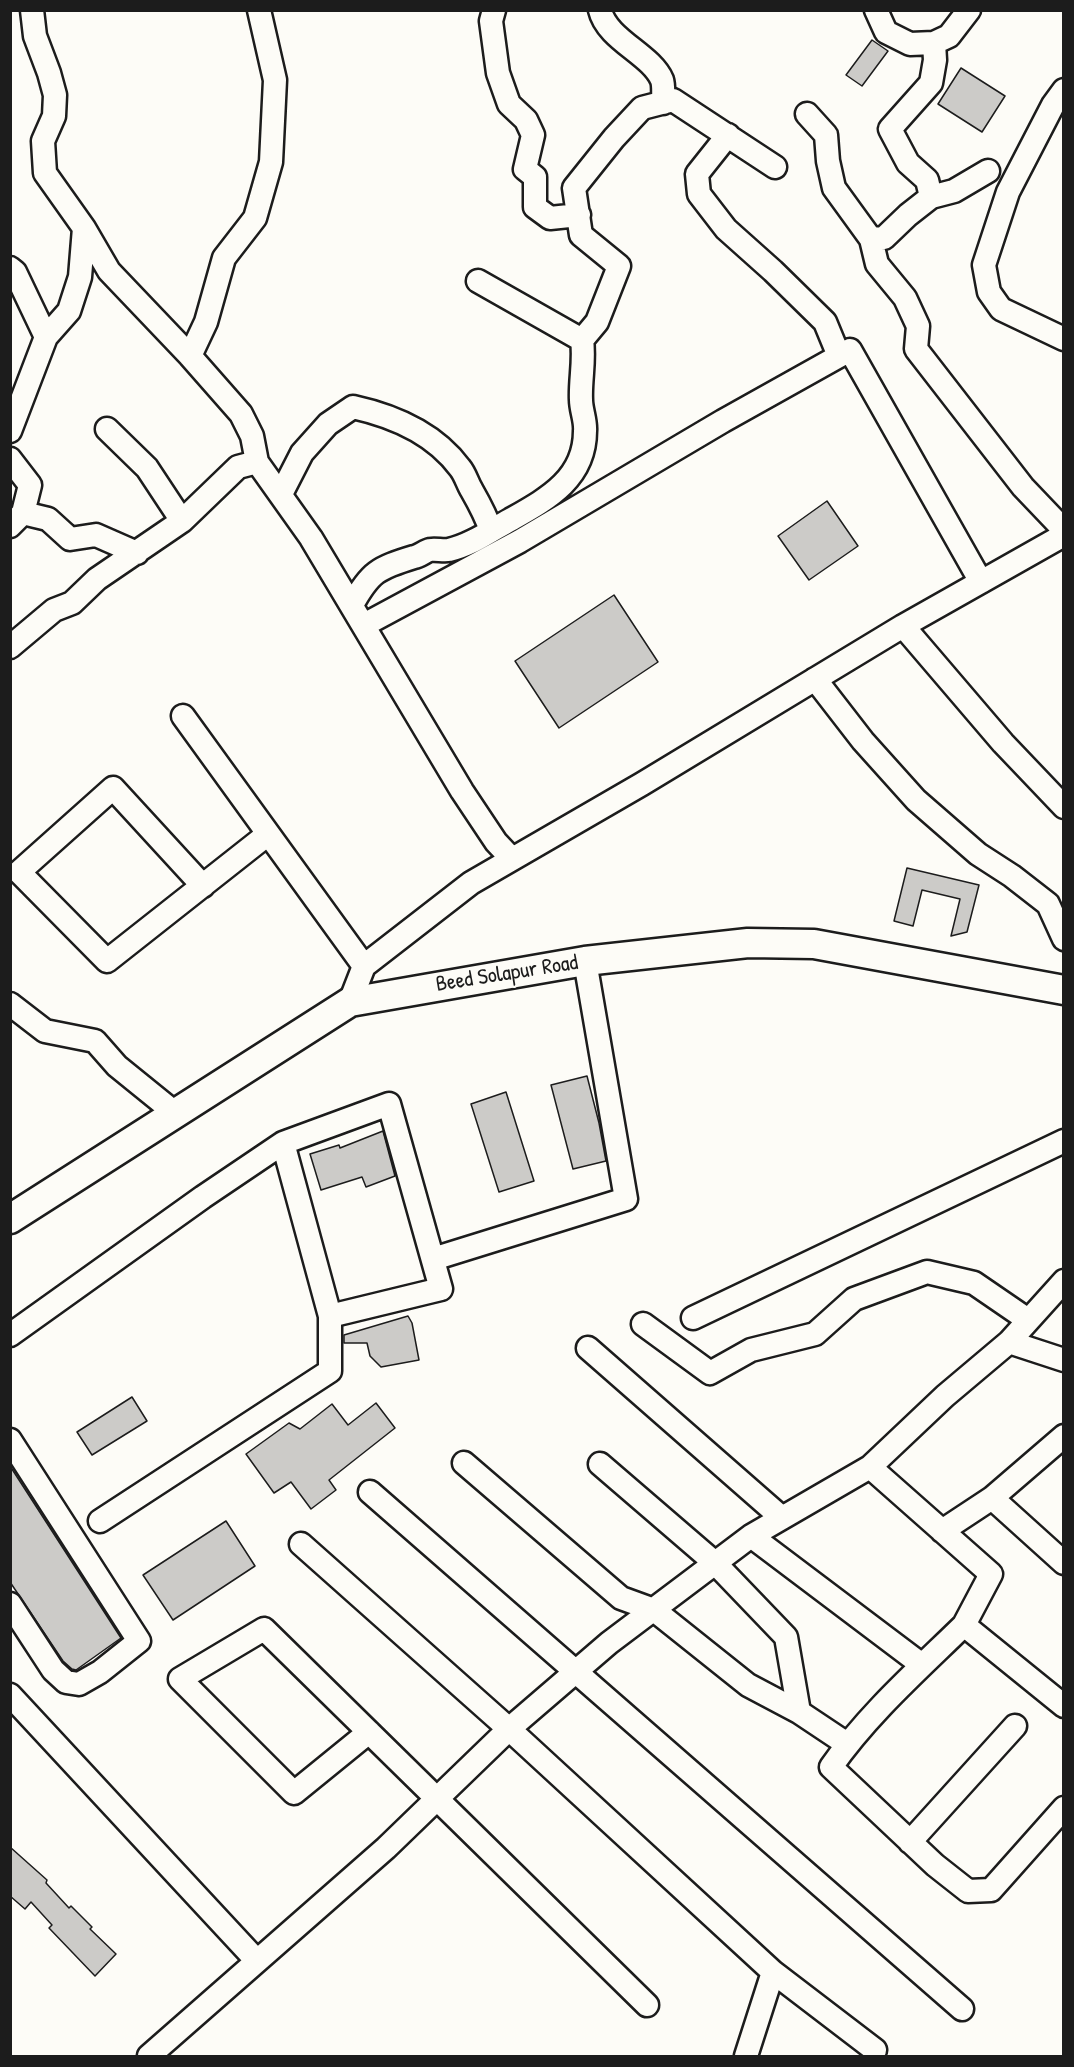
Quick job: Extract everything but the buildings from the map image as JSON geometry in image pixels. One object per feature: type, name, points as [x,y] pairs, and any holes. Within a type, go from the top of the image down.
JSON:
[{"type":"main road","name":"Beed Solapur Road","points":[[10,1219],[350,1002],[585,961],[748,942],[814,944],[1064,990]]},
{"type":"street","points":[[32,10],[35,36],[50,73],[55,94],[54,116],[43,141],[45,173],[84,228],[110,271],[241,414],[252,436],[257,462],[310,538],[462,791],[496,842],[512,859]]},
{"type":"street","points":[[190,356],[206,322],[224,258],[255,218],[271,162],[276,80],[259,10]]},
{"type":"street","points":[[494,10],[491,21],[498,73],[509,104],[526,120],[533,135],[525,168],[535,177],[535,207],[550,218],[579,215]]},
{"type":"street","points":[[600,10],[602,19],[623,42],[649,64],[662,80],[663,103]]},
{"type":"street","points":[[876,10],[886,32],[910,44],[934,43],[949,36],[969,10]]},
{"type":"street","points":[[931,197],[927,180],[908,163],[890,129],[931,83],[935,60],[934,43]]},
{"type":"street","points":[[1064,90],[1053,105],[1008,192],[984,265],[989,292],[1001,309],[1064,339]]},
{"type":"street","points":[[352,606],[364,583],[387,565],[431,550],[447,551],[468,544],[523,512],[566,483],[577,466],[583,452],[585,430],[581,401],[584,355],[582,340],[597,322],[619,266],[581,235],[574,188],[607,145],[642,108],[673,100],[775,166]]},
{"type":"street","points":[[807,114],[826,135],[828,161],[834,188],[871,239],[878,264],[905,298],[918,326],[916,349],[1023,487],[1064,530]]},
{"type":"street","points":[[728,135],[697,174],[699,194],[726,229],[825,322],[839,356]]},
{"type":"street","points":[[871,239],[884,238],[931,197],[954,191],[988,171]]},
{"type":"street","points":[[10,431],[46,336],[69,311],[80,277],[84,228]]},
{"type":"street","points":[[10,268],[15,272],[46,336]]},
{"type":"street","points":[[478,280],[582,340]]},
{"type":"street","points":[[364,625],[520,541],[723,421],[850,350],[981,582]]},
{"type":"street","points":[[281,494],[302,453],[328,424],[353,407],[380,413],[421,432],[442,449],[461,469],[485,513],[491,531]]},
{"type":"street","points":[[107,429],[147,468],[183,521]]},
{"type":"street","points":[[10,459],[30,485],[16,520],[48,519],[70,539],[96,535],[137,552]]},
{"type":"street","points":[[10,647],[54,610],[72,603],[97,579],[183,521],[238,467],[257,462]]},
{"type":"street","points":[[350,1002],[364,966],[471,883],[642,784],[903,626],[1064,535]]},
{"type":"street","points":[[903,626],[1003,743],[1064,807]]},
{"type":"street","points":[[815,679],[863,741],[916,800],[978,854],[1012,876],[1048,904],[1064,939]]},
{"type":"street","points":[[183,716],[364,966]]},
{"type":"street","points":[[203,885],[112,788],[19,872],[107,962],[268,834]]},
{"type":"street","points":[[433,1258],[626,1199],[585,961]]},
{"type":"street","points":[[10,1004],[45,1031],[95,1041],[117,1066],[175,1113]]},
{"type":"street","points":[[10,1335],[283,1143],[389,1104],[441,1289],[330,1316]]},
{"type":"street","points":[[693,1318],[1064,1141]]},
{"type":"street","points":[[100,1521],[330,1371],[330,1316],[283,1143]]},
{"type":"street","points":[[644,1324],[710,1373],[751,1350],[815,1334],[854,1299],[927,1272],[974,1283],[1028,1320]]},
{"type":"street","points":[[149,2056],[386,1848],[509,1729],[609,1643],[751,1536],[870,1467],[945,1396],[1009,1342],[1064,1281]]},
{"type":"street","points":[[1009,1342],[1064,1360]]},
{"type":"street","points":[[588,1348],[782,1518]]},
{"type":"street","points":[[942,1531],[992,1498],[1064,1437]]},
{"type":"street","points":[[10,1440],[139,1641],[100,1672],[79,1684],[66,1682],[53,1670],[10,1604]]},
{"type":"street","points":[[464,1463],[621,1598],[654,1610],[748,1685],[798,1712],[847,1744]]},
{"type":"street","points":[[600,1464],[715,1563],[786,1637],[798,1712]]},
{"type":"street","points":[[870,1467],[991,1574],[964,1625],[922,1665],[847,1744],[831,1767],[910,1842],[968,1891],[991,1890],[1064,1808]]},
{"type":"street","points":[[370,1491],[962,2008]]},
{"type":"street","points":[[992,1498],[1064,1563]]},
{"type":"street","points":[[751,1536],[922,1665]]},
{"type":"street","points":[[301,1544],[509,1729],[773,1972],[875,2050]]},
{"type":"street","points":[[964,1625],[1064,1706]]},
{"type":"street","points":[[369,1732],[294,1793],[180,1678],[264,1629],[438,1799],[647,2005]]},
{"type":"street","points":[[10,1695],[257,1961]]},
{"type":"street","points":[[910,1842],[1015,1726]]},
{"type":"street","points":[[746,2056],[773,1972]]}]
